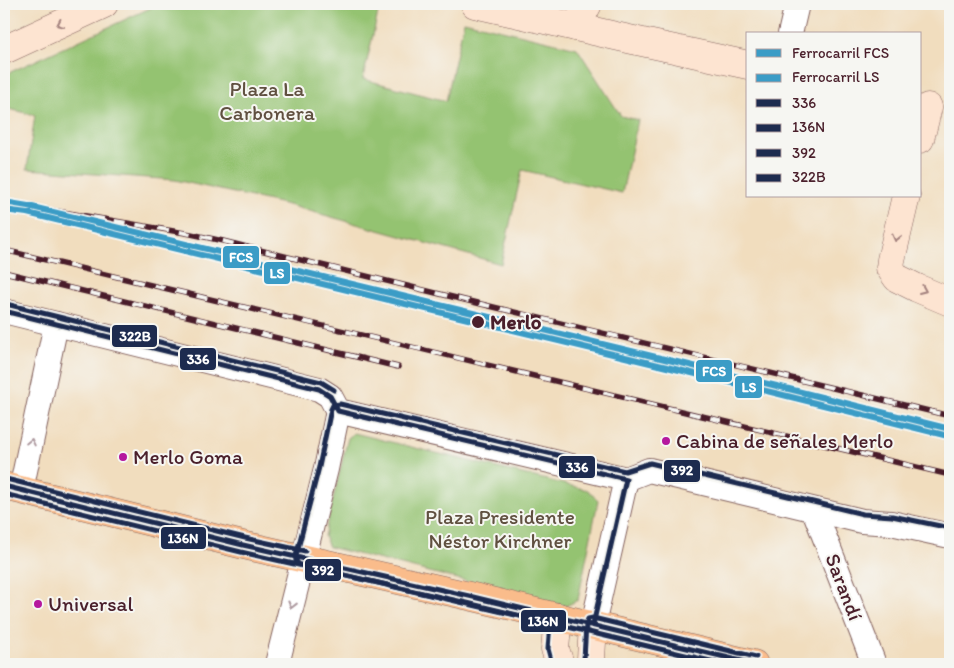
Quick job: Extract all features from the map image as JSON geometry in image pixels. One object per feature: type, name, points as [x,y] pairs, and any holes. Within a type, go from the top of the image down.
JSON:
[{"type":"main road","points":[[12,488],[754,664]]},
{"type":"street","points":[[4,50],[104,4]]},
{"type":"street","points":[[475,4],[582,16],[746,63]]},
{"type":"street","points":[[790,32],[797,4]]},
{"type":"street","points":[[922,134],[933,108]]},
{"type":"street","points":[[906,198],[890,268],[897,278],[950,302]]},
{"type":"street","points":[[4,311],[319,390],[330,396],[338,411],[326,469],[278,664]]},
{"type":"street","points":[[12,488],[56,324]]},
{"type":"street","points":[[338,411],[626,479],[649,470],[862,521],[891,523],[950,536]]},
{"type":"street","points":[[592,664],[593,625],[626,479]]},
{"type":"street","name":"Sarandí","points":[[814,510],[874,664]]},
{"type":"street","points":[[558,617],[555,650],[560,664]]},
{"type":"green space","name":"Plaza La Carbonera","points":[[159,4],[380,4],[363,79],[446,101],[464,21],[577,48],[621,116],[638,120],[622,193],[522,170],[501,264],[288,205],[175,180],[27,169],[35,115],[4,108],[4,75]]},
{"type":"green space","name":"Plaza Presidente Néstor Kirchner","points":[[354,433],[588,490],[598,501],[578,600],[566,606],[329,547],[324,536],[348,438]]},
{"type":"railway","points":[[28,206],[223,241],[950,416]]},
{"type":"railway","points":[[4,250],[950,475]]},
{"type":"railway","points":[[4,272],[398,367]]},
{"type":"rail line","name":"FCS","points":[[4,202],[28,206],[950,429]]},
{"type":"rail line","name":"LS","points":[[4,210],[27,213],[948,436]]},
{"type":"transit line","name":"322B","points":[[6,304],[321,382],[334,390]]},
{"type":"transit line","name":"336","points":[[4,311],[319,389],[330,396],[338,411],[626,479],[593,625]]},
{"type":"transit line","name":"392","points":[[552,664],[548,649],[550,623],[297,563],[296,556],[333,405],[340,404],[625,471],[650,463],[863,514],[892,516],[950,528]]},
{"type":"transit line","name":"322B","points":[[6,479],[305,551]]},
{"type":"transit line","name":"336","points":[[4,486],[243,545],[469,596],[754,664]]},
{"type":"transit line","name":"136N","points":[[4,494],[241,552],[723,664]]},
{"type":"transit line","name":"392","points":[[584,664],[586,624],[588,619],[593,618],[756,657]]},
{"type":"place","name":"Merlo","points":[[478,322]]},
{"type":"place","name":"Cabina de señales Merlo","points":[[666,441]]},
{"type":"place","name":"Merlo Goma","points":[[123,457]]},
{"type":"place","name":"Universal","points":[[38,604]]}]
